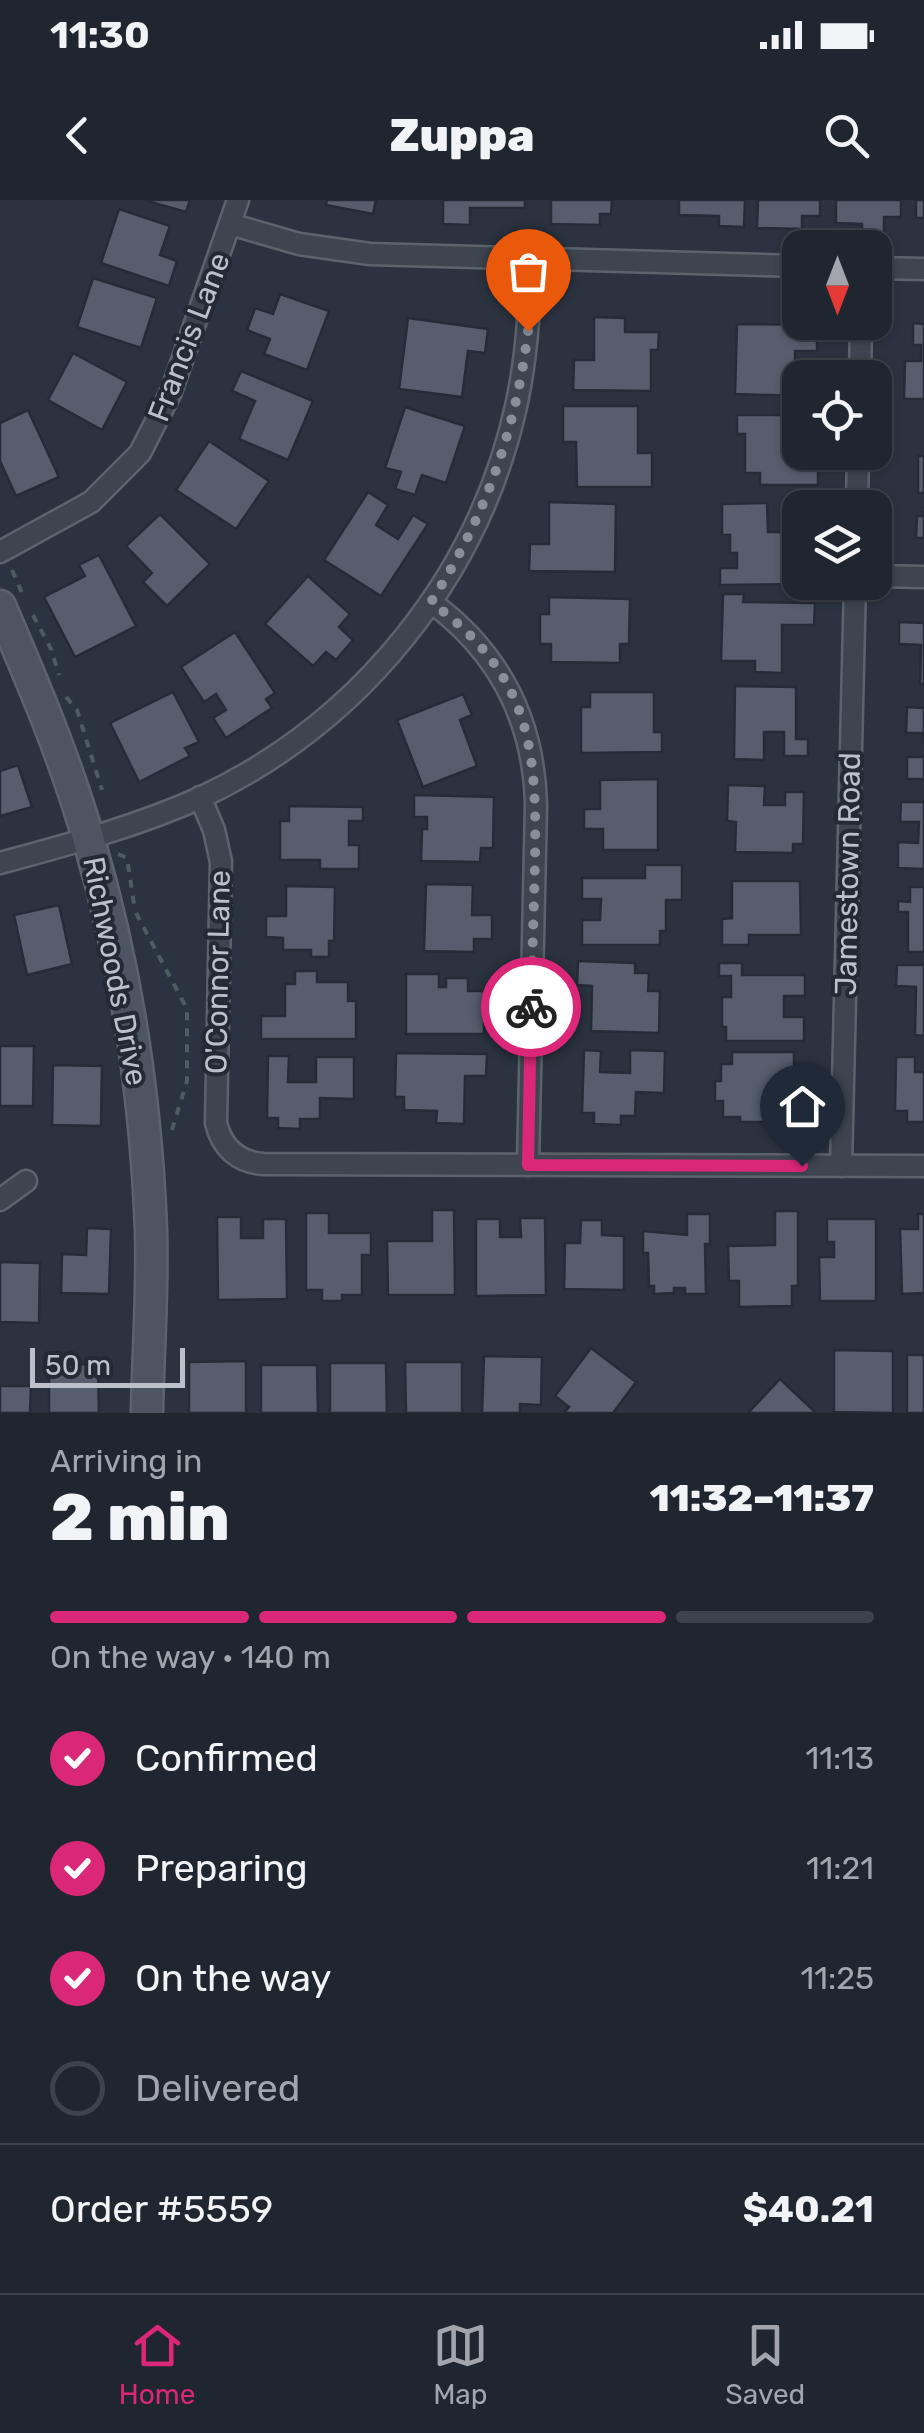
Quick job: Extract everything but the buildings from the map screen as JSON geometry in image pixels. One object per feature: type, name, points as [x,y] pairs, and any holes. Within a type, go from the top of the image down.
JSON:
[{"type":"street","name":"Francis Lane","points":[[0,552],[82,509],[140,453],[167,402],[238,200]]},
{"type":"street","points":[[230,224],[334,250],[405,256],[782,266]]},
{"type":"street","points":[[0,863],[200,797],[288,746],[342,704],[390,656],[431,602],[468,540],[508,438],[524,367],[531,259]]},
{"type":"street","points":[[892,268],[924,269]]},
{"type":"street","points":[[892,576],[924,577]]},
{"type":"street","name":"Jamestown Road","points":[[841,1166],[855,600]]},
{"type":"street","points":[[431,602],[468,632],[498,669],[520,711],[533,757],[536,805],[528,1165],[924,1166]]},
{"type":"street","name":"Richwoods Drive","points":[[0,606],[39,696],[88,837],[103,889],[132,1030],[151,1232],[146,1413]]},
{"type":"street","name":"O'Connor Lane","points":[[200,797],[214,830],[221,862],[216,1116],[227,1148],[240,1158],[263,1164],[528,1165]]},
{"type":"street","points":[[0,1200],[26,1181]]},
{"type":"way so far","points":[[528,331],[517,403],[497,472],[468,540],[431,602],[468,632],[498,669],[520,711],[533,757],[536,805],[531,1007]]},
{"type":"route","points":[[531,1007],[528,1165],[802,1166]]}]
